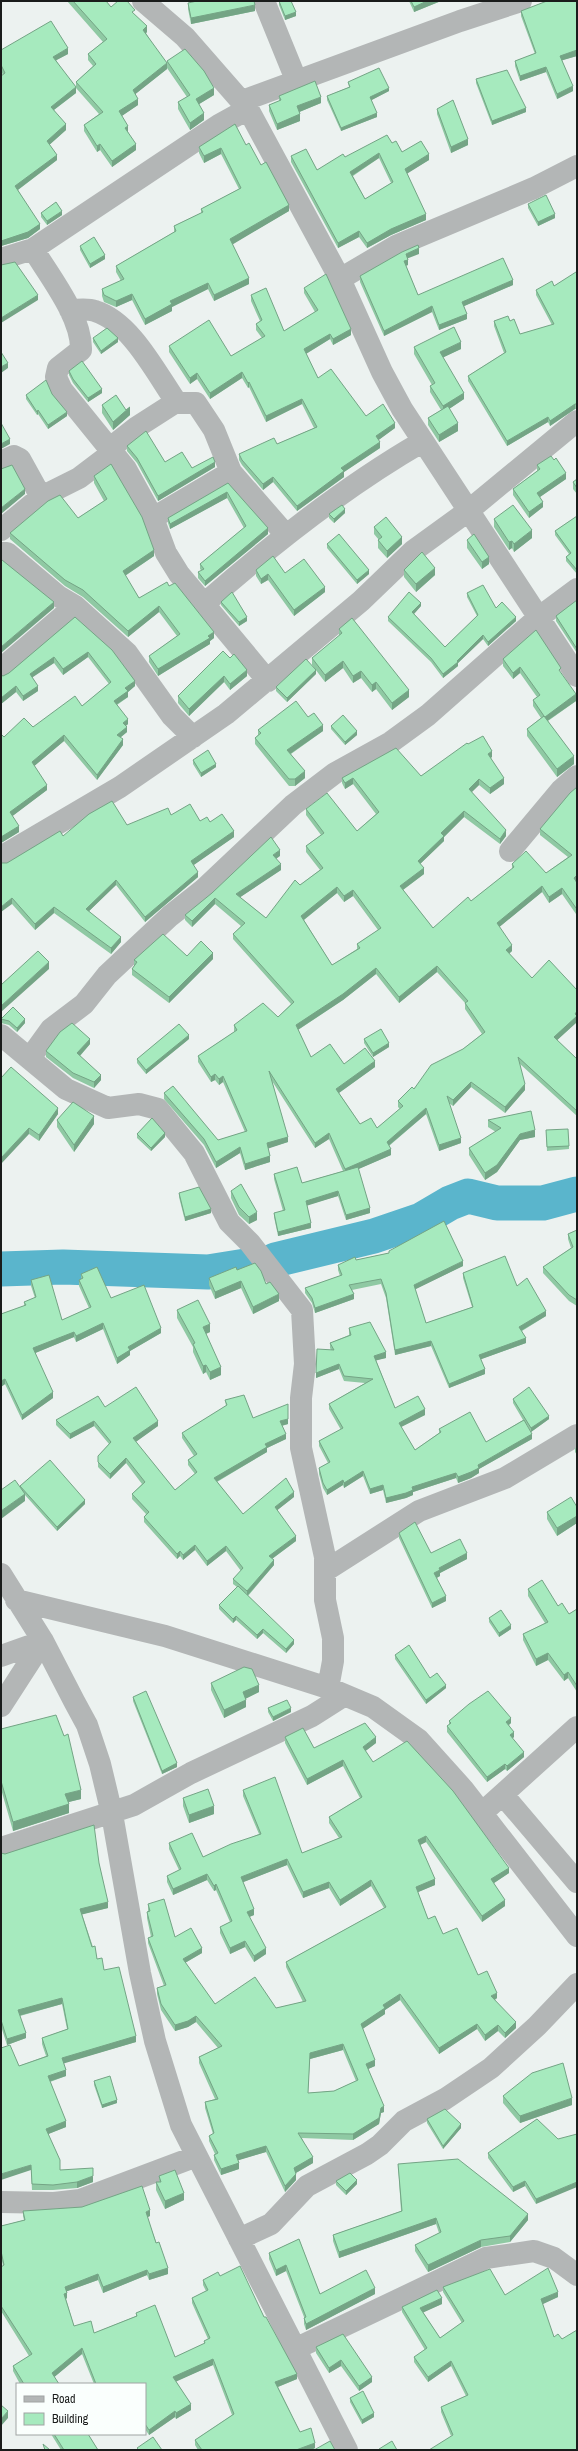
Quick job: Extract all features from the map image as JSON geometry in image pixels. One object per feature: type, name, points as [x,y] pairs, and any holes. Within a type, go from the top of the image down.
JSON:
[{"type":"street","points":[[143,1],[185,37],[245,105],[340,279],[382,372],[422,442],[577,676]]},
{"type":"street","points":[[264,1],[297,82]]},
{"type":"street","points":[[1,259],[33,249],[219,125],[245,105],[297,82],[460,21],[521,1]]},
{"type":"street","points":[[340,279],[396,246],[534,188],[577,166]]},
{"type":"street","points":[[33,249],[70,310],[81,342],[81,350],[58,368],[56,377],[62,390],[126,469],[153,518],[166,553],[179,574],[268,681]]},
{"type":"street","points":[[70,310],[93,310],[110,317],[123,327],[176,402]]},
{"type":"street","points":[[1,530],[41,497],[79,478],[137,427],[176,402],[196,403],[214,430],[231,472],[286,535]]},
{"type":"street","points":[[1,857],[120,787],[193,737],[268,681],[361,602],[413,551],[468,511],[577,420]]},
{"type":"street","points":[[204,604],[257,557],[373,470],[422,442]]},
{"type":"street","points":[[1,462],[14,456],[20,459],[41,497]]},
{"type":"street","points":[[153,518],[231,472]]},
{"type":"street","points":[[1,553],[7,553],[58,596],[75,606],[127,653],[172,716],[193,737]]},
{"type":"street","points":[[30,1058],[51,1029],[84,1004],[106,975],[170,916],[203,890],[293,805],[335,773],[391,742],[428,715],[538,618],[577,589]]},
{"type":"street","points":[[1,669],[75,606]]},
{"type":"street","points":[[510,851],[561,790],[577,776]]},
{"type":"street","points":[[1,1035],[66,1089],[108,1108],[139,1104],[158,1109],[194,1153],[229,1222],[250,1243],[302,1310],[306,1364],[300,1398],[301,1448],[318,1516],[325,1557],[325,1600],[332,1638],[336,1691],[312,1716],[191,1772],[134,1805],[112,1814],[1,1848]]},
{"type":"street","points":[[325,1571],[419,1511],[505,1478],[577,1435]]},
{"type":"street","points":[[1,1574],[43,1641],[87,1725],[100,1764],[112,1814],[130,1925],[155,2041],[181,2124],[294,2349],[347,2450]]},
{"type":"street","points":[[16,1600],[165,1636],[336,1691],[373,1707],[419,1740],[483,1812],[577,1936]]},
{"type":"street","points":[[1,1656],[43,1641]]},
{"type":"street","points":[[1,1706],[43,1641]]},
{"type":"street","points":[[483,1812],[577,1727]]},
{"type":"street","points":[[503,1795],[577,1882]]},
{"type":"street","points":[[240,2239],[271,2224],[307,2186],[367,2154],[380,2145],[404,2121],[446,2099],[480,2076],[538,2026],[577,1984]]},
{"type":"street","points":[[1,2202],[54,2203],[80,2200],[197,2156]]},
{"type":"street","points":[[294,2349],[486,2258],[534,2251],[554,2258],[577,2275]]},
{"type":"building","points":[[73,1],[106,1],[111,7],[118,1],[127,1],[135,10],[132,12],[147,26],[143,30],[167,63],[133,90],[138,99],[119,111],[128,126],[125,128],[136,144],[112,161],[100,144],[97,146],[84,125],[103,112],[76,82],[96,64],[88,54],[107,39]]},
{"type":"building","points":[[197,1],[254,1],[255,5],[191,18],[188,3]]},
{"type":"building","points":[[279,1],[291,1],[296,12],[285,16]]},
{"type":"building","points":[[411,1],[427,1],[414,7]]},
{"type":"building","points":[[547,1],[577,1],[577,50],[560,56],[573,86],[557,94],[546,67],[520,76],[515,61],[536,53],[521,11]]},
{"type":"building","points":[[51,21],[68,48],[53,57],[76,87],[51,107],[66,124],[47,141],[57,155],[15,186],[40,224],[28,232],[1,241],[1,76],[5,73],[1,65],[1,50]]},
{"type":"building","points":[[185,49],[204,71],[214,88],[196,99],[204,113],[190,123],[178,102],[190,95],[167,61]]},
{"type":"building","points":[[379,68],[389,88],[370,97],[377,113],[341,128],[327,96],[350,87],[348,82]]},
{"type":"building","points":[[507,70],[526,108],[492,121],[476,79]]},
{"type":"building","points":[[315,81],[321,97],[297,106],[300,114],[277,124],[269,105],[281,100],[279,96]]},
{"type":"building","points":[[453,100],[468,139],[451,147],[437,109]]},
{"type":"building","points":[[235,124],[246,145],[249,143],[261,165],[266,162],[289,205],[230,239],[249,278],[214,295],[208,283],[170,301],[172,304],[145,319],[132,294],[116,301],[104,295],[102,289],[124,279],[116,266],[176,231],[174,226],[203,212],[201,209],[241,188],[221,148],[204,156],[199,147]]},
{"type":"building","points":[[387,135],[392,143],[396,141],[402,152],[421,141],[429,154],[405,169],[426,214],[391,229],[367,243],[359,231],[338,243],[291,156],[306,149],[317,170],[343,154],[345,157]],"holes":[[[379,153],[393,182],[365,199],[350,172]]]},
{"type":"building","points":[[546,195],[555,214],[538,222],[528,204]]},
{"type":"building","points":[[56,202],[62,211],[47,221],[41,213]]},
{"type":"building","points":[[94,237],[105,255],[90,264],[80,246]]},
{"type":"building","points":[[418,245],[419,248],[406,254],[408,260],[404,261],[418,295],[503,258],[513,280],[462,302],[467,314],[439,325],[432,306],[384,331],[360,276],[402,252]]},
{"type":"building","points":[[15,262],[38,295],[1,318],[1,265]]},
{"type":"building","points":[[576,272],[577,404],[550,421],[548,417],[507,441],[468,376],[506,352],[494,321],[508,316],[510,321],[514,319],[520,334],[554,324],[536,290],[552,281],[554,286]]},
{"type":"building","points":[[326,274],[351,329],[333,339],[330,334],[304,349],[318,378],[331,369],[366,416],[383,404],[395,423],[376,436],[380,442],[341,468],[344,471],[297,506],[273,477],[263,484],[242,460],[239,454],[274,438],[277,444],[317,427],[302,399],[266,416],[249,382],[248,383],[242,372],[210,393],[197,373],[190,378],[169,346],[209,320],[231,356],[265,336],[256,324],[262,320],[251,295],[266,288],[284,331],[318,310],[304,288]]},
{"type":"building","points":[[454,327],[461,342],[440,352],[464,393],[443,406],[430,386],[435,383],[414,347]]},
{"type":"building","points":[[107,328],[118,338],[101,351],[93,338]]},
{"type":"building","points":[[1,352],[8,363],[1,367]]},
{"type":"building","points":[[82,361],[102,389],[88,398],[73,379],[69,371]]},
{"type":"building","points":[[46,380],[52,394],[67,412],[48,425],[26,395]]},
{"type":"building","points":[[116,395],[126,410],[130,407],[113,422],[102,405]]},
{"type":"building","points":[[448,406],[458,423],[439,435],[428,418]]},
{"type":"building","points":[[1,423],[10,439],[1,444]]},
{"type":"building","points":[[146,431],[165,462],[182,452],[192,468],[213,457],[215,462],[158,496],[137,458],[127,446]]},
{"type":"building","points":[[551,456],[554,460],[556,458],[566,473],[537,493],[543,502],[529,512],[513,489],[540,469],[537,465]]},
{"type":"building","points":[[111,464],[142,517],[154,550],[123,571],[139,598],[167,582],[169,586],[175,583],[214,632],[208,636],[210,638],[158,669],[149,656],[180,634],[159,606],[128,631],[83,590],[65,580],[10,533],[48,501],[60,495],[78,518],[107,499],[94,476]]},
{"type":"building","points":[[12,465],[25,489],[1,508],[1,469]]},
{"type":"building","points":[[577,479],[577,488],[573,482]]},
{"type":"building","points":[[228,483],[268,528],[205,581],[198,572],[204,569],[200,564],[246,526],[227,492],[170,524],[168,518]]},
{"type":"building","points":[[342,505],[345,509],[334,519],[329,514]]},
{"type":"building","points":[[513,505],[532,530],[514,544],[512,541],[509,542],[494,519]]},
{"type":"building","points":[[577,516],[577,570],[566,557],[571,553],[555,531]]},
{"type":"building","points":[[386,517],[402,537],[387,551],[378,540],[382,537],[374,527]]},
{"type":"building","points":[[339,534],[369,570],[357,580],[327,544]]},
{"type":"building","points":[[474,534],[489,557],[482,562],[467,540]]},
{"type":"building","points":[[422,552],[435,568],[416,584],[404,570]]},
{"type":"building","points":[[273,556],[285,573],[304,559],[325,587],[294,610],[268,574],[261,579],[256,570]]},
{"type":"building","points":[[2,560],[54,602],[1,647],[1,562]]},
{"type":"building","points":[[483,585],[496,608],[502,602],[516,617],[488,642],[483,635],[457,661],[458,662],[443,674],[431,658],[388,617],[409,592],[421,603],[412,612],[445,647],[478,615],[467,593]]},
{"type":"building","points":[[232,592],[247,617],[239,622],[221,602]]},
{"type":"building","points":[[577,600],[577,649],[556,616]]},
{"type":"building","points":[[75,617],[112,650],[135,681],[125,688],[128,691],[114,701],[128,719],[123,723],[127,727],[117,735],[123,739],[97,775],[64,735],[32,762],[47,785],[10,812],[19,826],[1,837],[1,734],[4,737],[24,718],[33,727],[75,696],[82,706],[111,682],[88,652],[63,669],[54,657],[30,674],[38,686],[23,696],[16,686],[1,698],[1,675],[3,676],[9,673]]},
{"type":"building","points":[[352,618],[409,690],[392,703],[376,682],[372,685],[361,671],[353,676],[343,661],[325,675],[312,658],[342,633],[339,629]]},
{"type":"building","points":[[536,630],[561,668],[559,670],[576,694],[545,717],[533,700],[540,695],[520,667],[513,673],[503,659]]},
{"type":"building","points":[[223,651],[230,658],[234,654],[247,670],[230,684],[224,676],[189,709],[178,696]]},
{"type":"building","points":[[306,659],[316,670],[287,698],[276,687]]},
{"type":"building","points":[[296,701],[308,717],[314,713],[323,725],[287,750],[305,771],[295,779],[289,779],[255,738],[261,733],[258,730]]},
{"type":"building","points":[[343,715],[357,731],[345,742],[331,726]]},
{"type":"building","points":[[544,716],[574,756],[557,769],[527,729]]},
{"type":"building","points":[[483,736],[492,751],[488,754],[504,778],[490,788],[479,779],[469,789],[506,830],[500,839],[464,811],[441,833],[444,836],[418,861],[424,868],[400,886],[433,928],[468,897],[471,901],[514,867],[512,864],[526,851],[546,873],[572,855],[540,829],[570,793],[577,787],[577,875],[574,878],[577,883],[577,907],[576,908],[562,888],[549,897],[542,886],[497,923],[512,945],[506,950],[532,978],[549,960],[577,990],[577,1011],[575,1014],[577,1016],[554,1037],[577,1059],[577,1111],[518,1057],[525,1084],[505,1107],[471,1082],[453,1100],[447,1096],[461,1138],[439,1145],[426,1108],[387,1142],[391,1149],[345,1169],[329,1133],[315,1143],[269,1071],[288,1137],[267,1143],[270,1156],[245,1164],[240,1147],[216,1162],[204,1139],[164,1093],[173,1086],[218,1140],[247,1131],[223,1076],[219,1079],[215,1074],[211,1077],[198,1056],[237,1030],[234,1025],[263,1003],[278,1017],[294,1002],[233,934],[245,923],[215,898],[192,921],[185,915],[212,893],[271,837],[280,850],[273,855],[281,864],[236,894],[266,918],[295,880],[300,885],[323,868],[306,846],[324,833],[306,809],[327,793],[357,831],[379,812],[353,778],[345,783],[342,778],[396,748],[421,776],[467,743],[468,744]],"holes":[[[337,887],[344,896],[353,890],[381,928],[357,944],[360,948],[332,965],[301,916]],[[437,966],[468,1001],[465,1003],[485,1032],[463,1049],[431,1065],[414,1089],[412,1087],[398,1101],[403,1106],[377,1128],[371,1118],[360,1124],[336,1089],[375,1061],[365,1048],[344,1064],[330,1044],[311,1057],[296,1025],[343,994],[376,968],[399,997]]]},
{"type":"building","points":[[208,750],[216,764],[201,773],[193,760]]},
{"type":"building","points":[[112,801],[127,825],[168,808],[171,815],[190,804],[200,821],[207,817],[210,822],[222,814],[234,831],[191,861],[198,872],[145,917],[116,880],[86,909],[121,937],[111,948],[54,907],[35,924],[12,898],[1,907],[1,863],[7,863],[60,831],[63,836],[89,814]]},
{"type":"building","points":[[163,934],[187,956],[201,941],[213,953],[169,997],[132,969],[137,962],[134,960]]},
{"type":"building","points":[[38,951],[49,962],[1,1006],[1,985]]},
{"type":"building","points":[[13,1007],[25,1019],[17,1028],[9,1021],[1,1019]]},
{"type":"building","points":[[72,1023],[90,1039],[77,1053],[101,1075],[94,1082],[73,1073],[46,1051],[60,1032]]},
{"type":"building","points":[[179,1024],[189,1035],[146,1070],[137,1059]]},
{"type":"building","points":[[381,1029],[389,1043],[373,1053],[364,1039]]},
{"type":"building","points":[[11,1067],[58,1108],[39,1135],[29,1128],[1,1158],[1,1078]]},
{"type":"building","points":[[73,1102],[94,1116],[74,1145],[57,1120]]},
{"type":"building","points":[[531,1111],[535,1130],[520,1134],[497,1165],[485,1173],[469,1148],[501,1128],[488,1120]]},
{"type":"building","points":[[152,1118],[165,1133],[151,1148],[137,1134]]},
{"type":"building","points":[[568,1129],[569,1146],[547,1147],[546,1130]]},
{"type":"building","points":[[297,1167],[302,1183],[358,1167],[370,1208],[346,1215],[338,1191],[306,1201],[311,1223],[278,1232],[274,1213],[285,1210],[274,1174]]},
{"type":"building","points":[[241,1184],[257,1212],[249,1217],[239,1207],[231,1191]]},
{"type":"building","points":[[199,1187],[211,1209],[185,1217],[179,1193]]},
{"type":"building","points":[[444,1221],[463,1261],[414,1285],[426,1323],[473,1307],[463,1273],[505,1256],[517,1286],[527,1278],[546,1311],[519,1327],[526,1338],[479,1355],[485,1369],[449,1384],[431,1341],[395,1350],[386,1293],[381,1279],[349,1285],[354,1294],[315,1308],[312,1298],[305,1288],[342,1275],[338,1265],[355,1257],[356,1260],[389,1253],[389,1251]]},
{"type":"building","points":[[577,1230],[577,1300],[569,1295],[543,1267],[573,1247],[568,1234]]},
{"type":"building","points":[[255,1263],[261,1271],[266,1284],[270,1282],[279,1294],[253,1307],[241,1281],[215,1292],[209,1278],[236,1267],[237,1270]]},
{"type":"building","points":[[97,1267],[111,1298],[144,1285],[161,1328],[128,1347],[130,1350],[117,1358],[103,1323],[76,1336],[74,1332],[33,1348],[53,1392],[22,1415],[5,1379],[1,1381],[1,1314],[26,1305],[24,1302],[36,1297],[31,1280],[49,1275],[62,1320],[91,1307],[79,1280],[83,1278],[81,1274]]},
{"type":"building","points":[[198,1300],[210,1324],[203,1327],[221,1367],[210,1372],[206,1365],[203,1366],[193,1344],[195,1343],[177,1310]]},
{"type":"building","points":[[370,1322],[386,1352],[374,1356],[395,1408],[418,1396],[425,1409],[399,1423],[415,1450],[441,1432],[439,1429],[470,1412],[486,1442],[524,1420],[532,1434],[478,1465],[479,1468],[471,1472],[458,1477],[456,1473],[412,1487],[413,1490],[406,1493],[386,1498],[383,1485],[370,1489],[363,1471],[344,1483],[343,1480],[327,1490],[323,1483],[319,1468],[330,1462],[319,1441],[343,1428],[329,1404],[373,1379],[344,1376],[339,1364],[316,1373],[317,1349],[334,1350],[330,1343],[351,1335],[349,1328]]},
{"type":"building","points":[[136,1387],[158,1421],[133,1438],[175,1490],[197,1472],[188,1460],[197,1454],[182,1433],[227,1405],[225,1400],[244,1395],[253,1418],[288,1404],[288,1419],[280,1421],[286,1434],[265,1444],[267,1447],[214,1478],[243,1514],[286,1478],[294,1492],[275,1507],[296,1536],[269,1556],[274,1560],[247,1591],[233,1579],[243,1568],[226,1546],[207,1561],[195,1545],[183,1555],[180,1551],[177,1554],[144,1517],[149,1512],[132,1494],[145,1482],[126,1458],[110,1474],[98,1462],[98,1456],[111,1442],[94,1421],[70,1434],[56,1420],[98,1396],[105,1407]]},
{"type":"building","points":[[529,1387],[549,1416],[531,1428],[513,1399]]},
{"type":"building","points":[[50,1460],[85,1500],[57,1527],[20,1486]]},
{"type":"building","points":[[15,1480],[25,1494],[1,1511],[1,1490]]},
{"type":"building","points":[[571,1497],[577,1507],[577,1516],[557,1528],[547,1512]]},
{"type":"building","points":[[415,1522],[431,1553],[460,1539],[467,1553],[439,1568],[440,1570],[434,1573],[446,1596],[432,1603],[399,1533]]},
{"type":"building","points":[[542,1580],[558,1606],[562,1603],[569,1614],[577,1609],[577,1686],[568,1672],[564,1675],[548,1653],[536,1659],[523,1634],[548,1622],[528,1589]]},
{"type":"building","points":[[238,1586],[294,1640],[286,1649],[263,1629],[257,1635],[236,1616],[233,1619],[219,1605]]},
{"type":"building","points":[[501,1610],[511,1625],[499,1633],[489,1618]]},
{"type":"building","points":[[409,1645],[430,1678],[437,1673],[446,1685],[426,1700],[395,1655]]},
{"type":"building","points":[[244,1667],[252,1669],[259,1685],[243,1692],[246,1700],[224,1710],[211,1683]]},
{"type":"building","points":[[146,1691],[177,1763],[162,1771],[133,1697]]},
{"type":"building","points":[[488,1691],[511,1718],[506,1722],[514,1732],[510,1735],[524,1752],[507,1766],[505,1764],[487,1777],[447,1726],[451,1723],[449,1721],[469,1704]]},
{"type":"building","points":[[287,1700],[291,1708],[273,1717],[268,1708]]},
{"type":"building","points":[[56,1715],[64,1736],[68,1734],[81,1790],[65,1794],[69,1804],[13,1822],[1,1781],[1,1729]]},
{"type":"building","points":[[365,1723],[376,1737],[363,1747],[373,1762],[407,1741],[453,1791],[509,1868],[491,1879],[505,1900],[482,1916],[426,1836],[418,1840],[435,1879],[416,1887],[428,1919],[435,1916],[443,1934],[457,1928],[478,1975],[487,1971],[497,1993],[491,1996],[516,2022],[505,2033],[498,2025],[485,2035],[477,2024],[439,2048],[400,1994],[383,2005],[385,2008],[361,2024],[375,2060],[366,2064],[384,2106],[381,2108],[379,2118],[353,2134],[298,2133],[313,2157],[294,2168],[296,2174],[285,2186],[266,2146],[236,2155],[239,2163],[221,2169],[214,2155],[218,2153],[209,2136],[214,2133],[205,2102],[218,2099],[199,2057],[222,2046],[196,2016],[188,2021],[175,2025],[161,2004],[157,1988],[166,1985],[148,1938],[153,1936],[147,1912],[150,1911],[148,1904],[164,1899],[175,1937],[191,1928],[202,1948],[183,1959],[215,2004],[255,1977],[276,2008],[306,2001],[286,1962],[386,1907],[371,1880],[340,1900],[329,1882],[303,1892],[287,1859],[241,1877],[254,1909],[247,1912],[266,1948],[254,1956],[245,1941],[230,1948],[220,1927],[232,1921],[216,1884],[214,1886],[207,1874],[173,1889],[167,1876],[181,1869],[169,1843],[192,1833],[203,1857],[231,1844],[261,1834],[243,1790],[275,1777],[302,1853],[342,1837],[329,1817],[362,1797],[343,1760],[307,1779],[285,1737],[303,1728],[314,1748]],"holes":[[[343,2044],[358,2080],[334,2091],[308,2093],[310,2053]]]},
{"type":"building","points":[[208,1789],[214,1806],[189,1815],[183,1798]]},
{"type":"building","points":[[94,1825],[99,1863],[108,1902],[80,1909],[92,1947],[95,1946],[97,1959],[102,1958],[104,1970],[119,1967],[136,2036],[62,2058],[66,2070],[48,2076],[66,2121],[46,2129],[60,2160],[60,2170],[93,2168],[93,2176],[77,2182],[53,2185],[32,2184],[31,2165],[1,2174],[1,2048],[10,2045],[19,2066],[48,2056],[42,2038],[68,2029],[62,1998],[18,2010],[26,2033],[7,2039],[1,2020],[1,1853],[5,1854]]},
{"type":"building","points":[[563,2063],[572,2098],[520,2116],[503,2096],[532,2073]]},
{"type":"building","points":[[110,2076],[117,2100],[102,2105],[94,2081]]},
{"type":"building","points":[[445,2109],[461,2124],[443,2146],[427,2119]]},
{"type":"building","points":[[537,2119],[558,2139],[577,2134],[577,2182],[536,2199],[525,2181],[513,2187],[488,2153]]},
{"type":"building","points":[[458,2159],[528,2214],[510,2236],[481,2240],[428,2265],[415,2245],[441,2232],[436,2218],[339,2252],[333,2235],[402,2211],[398,2164]]},
{"type":"building","points":[[175,2170],[184,2193],[165,2201],[156,2182],[161,2182],[159,2176]]},
{"type":"building","points":[[350,2173],[357,2180],[346,2191],[336,2181]]},
{"type":"building","points":[[142,2186],[150,2210],[146,2212],[156,2243],[159,2242],[168,2268],[149,2274],[147,2270],[103,2287],[98,2274],[65,2287],[67,2293],[64,2294],[74,2326],[91,2321],[94,2333],[137,2316],[136,2313],[155,2305],[175,2357],[205,2343],[204,2341],[210,2338],[192,2298],[208,2290],[203,2280],[218,2272],[220,2276],[240,2266],[264,2317],[266,2317],[297,2374],[275,2382],[300,2432],[311,2428],[315,2443],[296,2450],[202,2450],[195,2440],[234,2414],[213,2359],[173,2377],[191,2404],[176,2413],[175,2411],[149,2430],[146,2426],[146,2383],[96,2383],[82,2348],[52,2373],[58,2383],[23,2383],[13,2366],[32,2354],[1,2306],[1,2267],[4,2265],[1,2251],[1,2226],[25,2220],[23,2211],[82,2207]]},
{"type":"building","points":[[299,2239],[320,2294],[366,2270],[375,2288],[306,2324],[304,2318],[306,2317],[286,2265],[276,2270],[269,2253]]},
{"type":"building","points":[[548,2268],[558,2292],[541,2299],[554,2337],[558,2334],[562,2339],[577,2330],[577,2450],[429,2450],[453,2435],[441,2407],[468,2395],[451,2361],[428,2377],[414,2357],[427,2348],[402,2307],[437,2290],[442,2298],[420,2308],[440,2338],[464,2321],[443,2287],[490,2269],[505,2295]]},
{"type":"building","points":[[343,2334],[372,2377],[359,2386],[341,2360],[329,2368],[316,2347]]},
{"type":"building","points":[[363,2391],[374,2413],[362,2420],[350,2398]]},
{"type":"building","points":[[1,2405],[8,2411],[1,2419]]},
{"type":"building","points":[[55,2435],[89,2435],[98,2450],[64,2450]]},
{"type":"building","points":[[153,2437],[162,2450],[139,2450],[137,2448]]},
{"type":"building","points":[[330,2441],[335,2450],[314,2450]]},
{"type":"building","points":[[392,2441],[397,2450],[379,2449]]},
{"type":"building","points":[[43,2444],[50,2450],[45,2450]]},
{"type":"waterway","points":[[275,1260],[374,1236],[421,1220],[450,1203],[468,1196],[497,1203],[543,1203],[577,1194]]},
{"type":"waterway","points":[[1,1269],[63,1267],[208,1272],[258,1264]]}]
